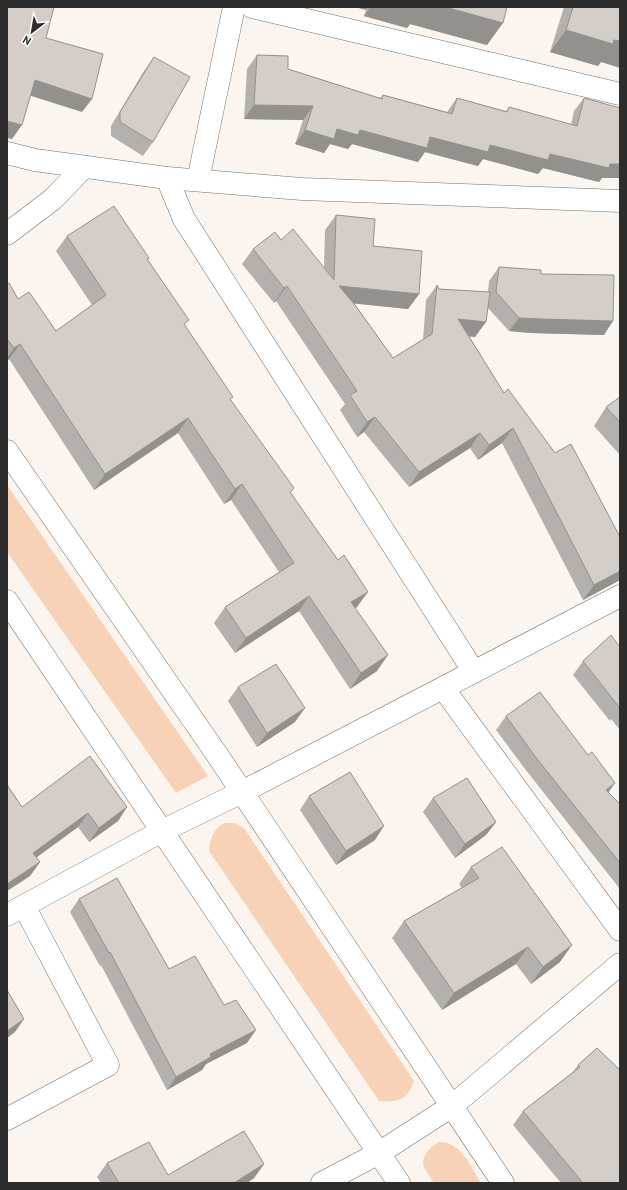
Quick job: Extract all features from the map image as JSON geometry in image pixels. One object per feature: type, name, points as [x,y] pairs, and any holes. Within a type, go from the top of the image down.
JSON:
[{"type":"street","points":[[198,180],[234,7]]},
{"type":"street","points":[[252,7],[620,94]]},
{"type":"street","points":[[7,153],[35,160],[167,178],[302,189],[620,201]]},
{"type":"street","points":[[7,234],[53,199],[84,167]]},
{"type":"street","points":[[167,178],[184,219],[474,672]]},
{"type":"street","points":[[7,451],[242,792],[503,1183]]},
{"type":"street","points":[[7,1119],[108,1065],[15,910],[162,831],[242,792],[620,596]]},
{"type":"street","points":[[7,601],[399,1183]]},
{"type":"street","points":[[443,688],[620,930]]},
{"type":"street","points":[[322,1183],[379,1153],[452,1106],[620,964]]},
{"type":"shaded area","points":[[7,485],[208,776],[176,793],[7,552]]},
{"type":"shaded area","points":[[225,823],[234,823],[244,828],[414,1081],[408,1093],[401,1099],[379,1101],[209,851],[213,834],[221,825]]},
{"type":"shaded area","points":[[439,1142],[447,1143],[459,1150],[481,1183],[434,1183],[426,1171],[423,1161],[426,1153],[432,1146]]},
{"type":"building","points":[[7,7],[54,7],[46,38],[103,54],[92,99],[35,80],[22,125],[7,121]]},
{"type":"building","points":[[445,7],[507,7],[503,23]]},
{"type":"building","points":[[573,7],[620,7],[620,41],[614,40],[613,44],[566,30]]},
{"type":"building","points":[[257,55],[288,56],[288,69],[382,99],[383,95],[452,114],[457,98],[507,112],[509,107],[577,126],[584,98],[620,108],[620,164],[610,164],[609,168],[550,154],[548,160],[490,145],[488,152],[430,137],[427,148],[360,130],[358,135],[337,129],[334,139],[305,130],[313,106],[254,105]]},
{"type":"building","points":[[154,57],[190,77],[153,142],[120,122],[120,112]]},
{"type":"building","points":[[114,206],[149,258],[147,259],[189,320],[184,324],[233,397],[230,399],[294,488],[290,492],[338,560],[344,555],[368,592],[351,602],[388,655],[361,673],[309,596],[246,638],[225,607],[294,563],[242,484],[235,489],[188,418],[105,474],[20,344],[14,348],[7,339],[7,284],[9,283],[18,299],[29,292],[56,331],[106,295],[67,236]]},
{"type":"building","points":[[336,215],[375,219],[373,246],[422,251],[419,294],[339,286],[355,305],[393,358],[432,334],[437,285],[439,289],[490,292],[486,322],[458,319],[504,393],[508,389],[555,453],[571,444],[620,537],[620,571],[594,585],[513,428],[489,445],[480,433],[419,472],[375,417],[367,422],[350,395],[357,391],[287,286],[284,288],[253,249],[275,232],[281,240],[293,229],[334,280]]},
{"type":"building","points":[[499,267],[541,270],[541,274],[614,275],[613,321],[519,318],[496,292]]},
{"type":"building","points":[[620,397],[620,422],[606,407]]},
{"type":"building","points":[[611,635],[620,647],[620,707],[583,661]]},
{"type":"building","points":[[276,664],[305,708],[267,733],[238,687]]},
{"type":"building","points":[[540,692],[588,755],[592,752],[615,783],[606,790],[620,804],[620,863],[534,755],[506,716]]},
{"type":"building","points":[[90,756],[127,807],[99,828],[88,813],[33,853],[40,862],[7,884],[7,785],[22,807]]},
{"type":"building","points":[[350,772],[384,826],[346,851],[309,796]]},
{"type":"building","points":[[467,778],[496,822],[465,844],[433,798]]},
{"type":"building","points":[[502,847],[572,945],[543,967],[528,947],[454,993],[404,921],[479,878],[471,867]]},
{"type":"building","points":[[117,878],[169,969],[195,956],[224,1005],[236,1000],[256,1030],[210,1054],[211,1057],[176,1077],[110,952],[109,953],[79,899]]},
{"type":"building","points":[[7,990],[24,1019],[7,1031]]},
{"type":"building","points":[[597,1048],[620,1070],[620,1183],[583,1183],[523,1111],[580,1067],[578,1065]]},
{"type":"building","points":[[244,1131],[264,1164],[234,1183],[119,1183],[107,1163],[149,1142],[168,1175]]}]
